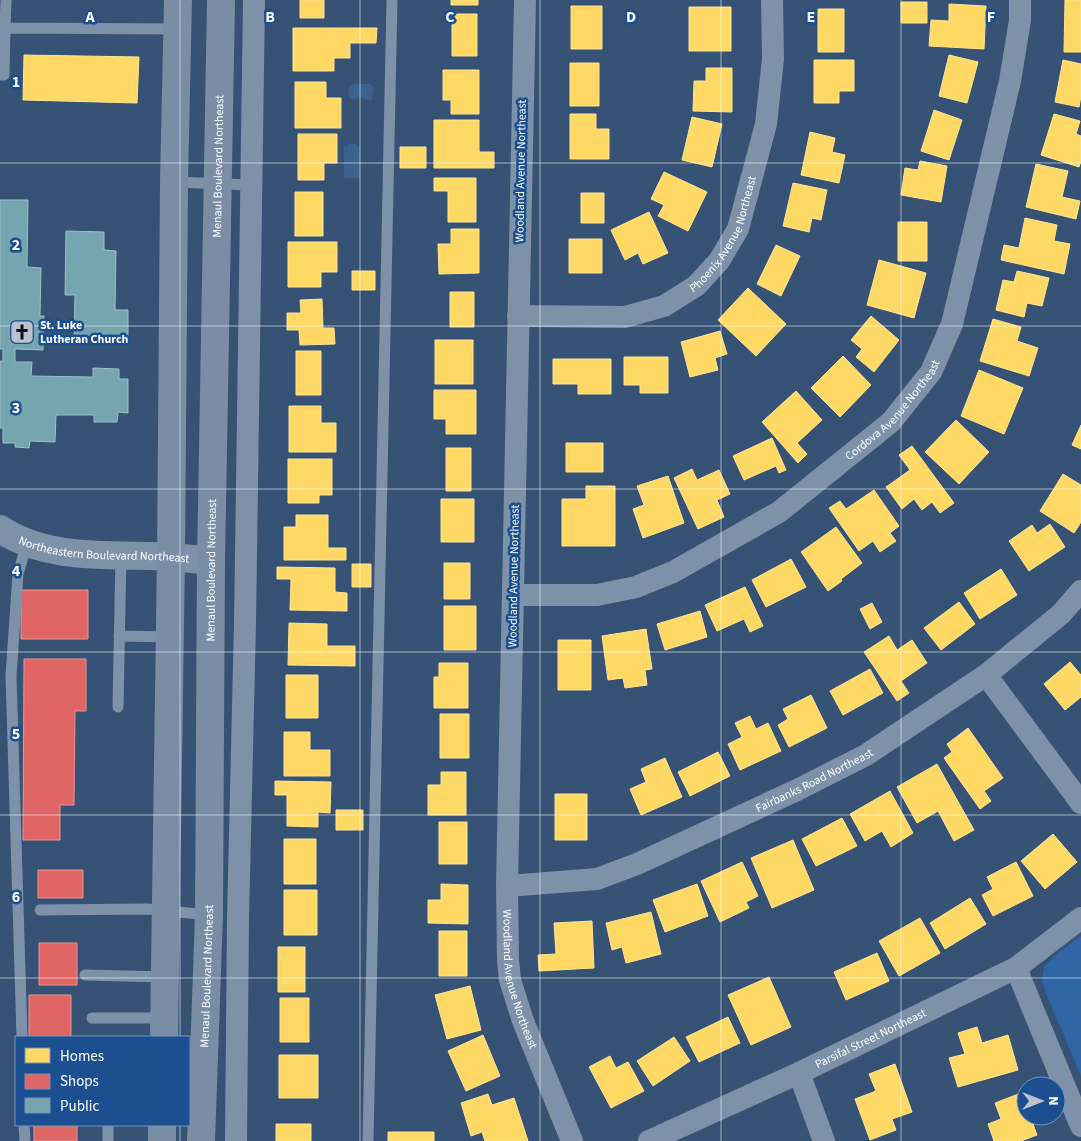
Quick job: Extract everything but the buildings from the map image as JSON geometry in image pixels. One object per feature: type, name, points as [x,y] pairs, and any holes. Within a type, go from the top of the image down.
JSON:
[{"type":"main road","points":[[164,1028],[174,182],[178,0]]},
{"type":"main road","name":"Menaul Boulevard Northeast","points":[[201,1141],[209,915],[211,561],[221,0]]},
{"type":"main road","points":[[162,1126],[162,1141]]},
{"type":"street","points":[[236,1141],[238,908],[245,623],[254,0]]},
{"type":"street","name":"Woodland Avenue Northeast","points":[[524,0],[508,960],[510,980],[523,1020],[572,1141]]},
{"type":"street","name":"Phoenix Avenue Northeast","points":[[518,316],[625,317],[664,306],[696,286],[720,261],[738,229],[766,124],[773,59],[772,0]]},
{"type":"street","name":"Cordova Avenue Northeast","points":[[513,595],[597,595],[636,587],[673,572],[779,512],[891,422],[932,372],[952,324],[1010,81],[1020,20],[1020,0]]},
{"type":"street","name":"Northeastern Boulevard Northeast","points":[[0,529],[27,543],[64,552],[171,557],[211,561]]},
{"type":"street","name":"Fairbanks Road Northeast","points":[[508,886],[597,879],[637,864],[797,790],[866,755],[986,675],[1061,614],[1081,591]]},
{"type":"street","points":[[986,675],[1081,803]]},
{"type":"street","name":"Parsifal Street Northeast","points":[[649,1141],[799,1073],[1016,968],[1081,918]]},
{"type":"street","points":[[1016,968],[1081,1126]]},
{"type":"street","points":[[799,1073],[824,1141]]},
{"type":"lane","points":[[0,76],[4,76],[6,0]]},
{"type":"lane","points":[[368,1141],[392,0]]},
{"type":"lane","points":[[5,28],[178,29]]},
{"type":"lane","points":[[174,182],[251,185]]},
{"type":"lane","points":[[22,1036],[11,676],[18,574],[27,543]]},
{"type":"lane","points":[[118,707],[121,555]]},
{"type":"lane","points":[[119,636],[170,637]]},
{"type":"lane","points":[[40,910],[166,910],[209,915]]},
{"type":"lane","points":[[85,975],[165,977]]},
{"type":"lane","points":[[92,1018],[164,1028]]},
{"type":"lane","points":[[24,1126],[25,1141]]},
{"type":"lane","points":[[108,1126],[108,1141]]},
{"type":"shaded area","points":[[371,84],[374,88],[372,100],[350,98],[349,88],[351,85]]},
{"type":"shaded area","points":[[348,144],[356,144],[356,147],[360,147],[360,178],[344,178],[344,147],[348,147]]},
{"type":"shaded area","points":[[1081,936],[1081,1076],[1042,981],[1044,967],[1054,956]]},
{"type":"place","name":"St. Luke Lutheran Church","points":[[22,332]]}]
